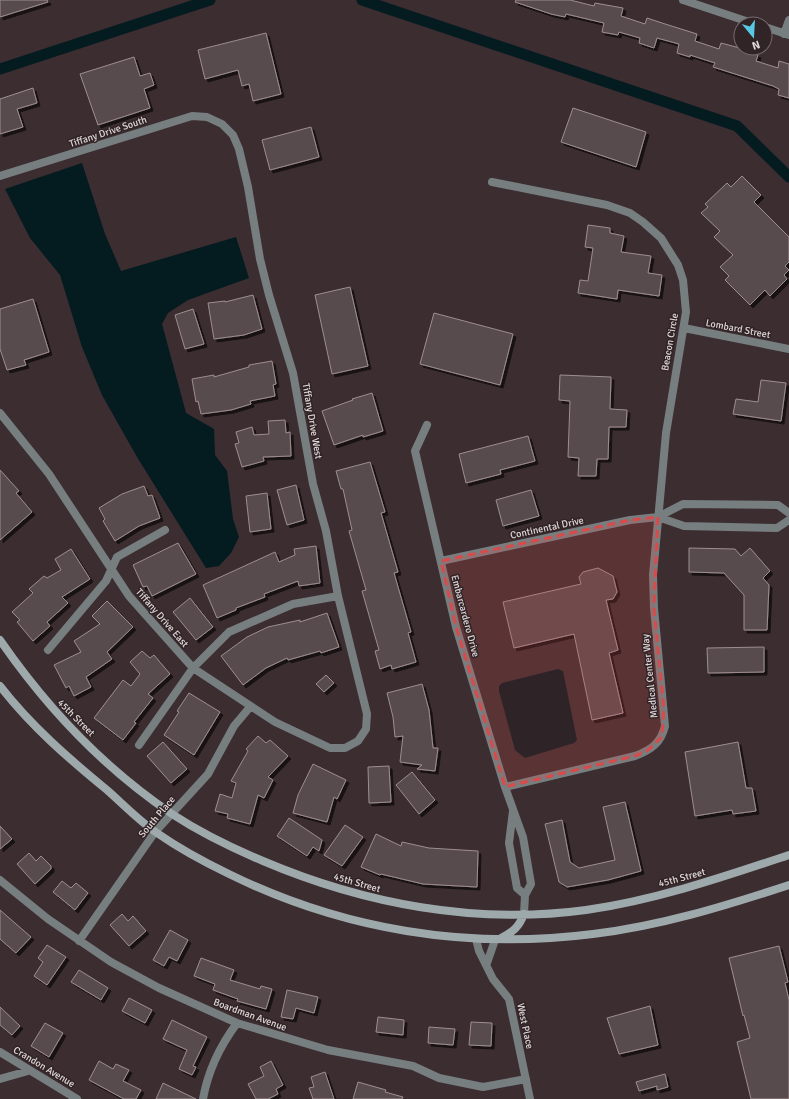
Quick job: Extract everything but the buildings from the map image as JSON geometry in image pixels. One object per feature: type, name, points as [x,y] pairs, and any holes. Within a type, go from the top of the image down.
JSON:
[{"type":"main road","name":"45th Street","points":[[0,640],[28,679],[53,710],[110,767],[172,813],[224,845],[295,875],[373,899],[453,912],[524,914],[559,913],[620,904],[722,877],[789,855]]},
{"type":"main road","points":[[0,686],[19,710],[76,765],[155,832],[185,852],[256,888],[292,902],[370,926],[428,935],[476,939],[497,940],[566,937],[652,924],[729,904],[789,885]]},
{"type":"main road","points":[[497,940],[513,932],[520,925],[524,914]]},
{"type":"street","points":[[683,0],[733,17]]},
{"type":"street","points":[[773,31],[787,35],[789,20]]},
{"type":"street","name":"Tiffany Drive South","points":[[0,176],[192,116],[207,117],[222,124]]},
{"type":"street","name":"Tiffany Drive West","points":[[222,124],[233,135],[239,149],[248,187],[260,259],[293,373],[313,484],[326,531],[338,596],[367,714],[366,729]]},
{"type":"street","name":"Beacon Circle","points":[[492,182],[607,205],[630,213],[661,238],[678,265],[686,296],[684,328],[666,433],[658,517]]},
{"type":"street","name":"Lombard Street","points":[[684,328],[789,349]]},
{"type":"street","name":"Tiffany Drive East","points":[[0,413],[49,474],[129,596],[193,668],[204,673],[250,707],[281,725],[330,748],[345,748],[352,746],[358,741],[366,729]]},
{"type":"street","name":"Embarcardero Drive","points":[[427,425],[415,451],[456,627],[505,787],[523,837],[529,865],[531,884],[525,895],[524,914]]},
{"type":"street","name":"Continental Drive","points":[[441,561],[630,520],[658,517],[683,504],[778,506],[789,513]]},
{"type":"street","name":"Continental Drive","points":[[658,517],[684,526],[777,528],[789,520]]},
{"type":"street","name":"Medical Center Way","points":[[505,787],[635,756],[647,751],[662,737],[665,726],[654,608],[653,575],[658,517]]},
{"type":"street","points":[[48,650],[106,581],[111,567],[117,557],[165,530]]},
{"type":"street","points":[[138,745],[193,668],[229,632],[293,604],[338,596]]},
{"type":"street","name":"South Place","points":[[79,941],[155,832],[208,774],[234,726],[250,707]]},
{"type":"street","name":"Embarcardero Drive","points":[[513,810],[509,842],[517,888],[525,895]]},
{"type":"street","name":"Boardman Avenue","points":[[0,880],[48,919],[79,941],[159,988],[236,1023],[328,1050],[413,1066],[440,1078],[483,1087],[526,1079]]},
{"type":"street","name":"West Place","points":[[476,939],[479,951],[487,964],[493,979],[509,999],[530,1099]]},
{"type":"street","points":[[487,964],[497,940]]},
{"type":"street","points":[[203,1099],[208,1076],[217,1054],[236,1023]]},
{"type":"street","name":"Crandon Avenue","points":[[0,1052],[28,1071],[77,1099]]},
{"type":"street","points":[[0,1079],[28,1071]]},
{"type":"highlighted area","points":[[658,517],[654,608],[664,709],[662,737],[647,751],[635,756],[505,787],[456,627],[441,561],[630,520]]},
{"type":"water","points":[[82,163],[105,234],[121,271],[236,237],[249,278],[188,300],[168,313],[162,324],[186,413],[214,429],[215,455],[227,471],[233,519],[239,537],[231,553],[219,566],[206,568],[137,457],[102,395],[82,347],[60,275],[30,238],[5,189]]},
{"type":"water","points":[[558,669],[563,671],[577,740],[574,743],[525,758],[515,750],[499,691],[499,686],[502,683]]},
{"type":"waterway","points":[[0,69],[210,0]]},
{"type":"waterway","points":[[362,0],[737,126],[789,177]]}]
